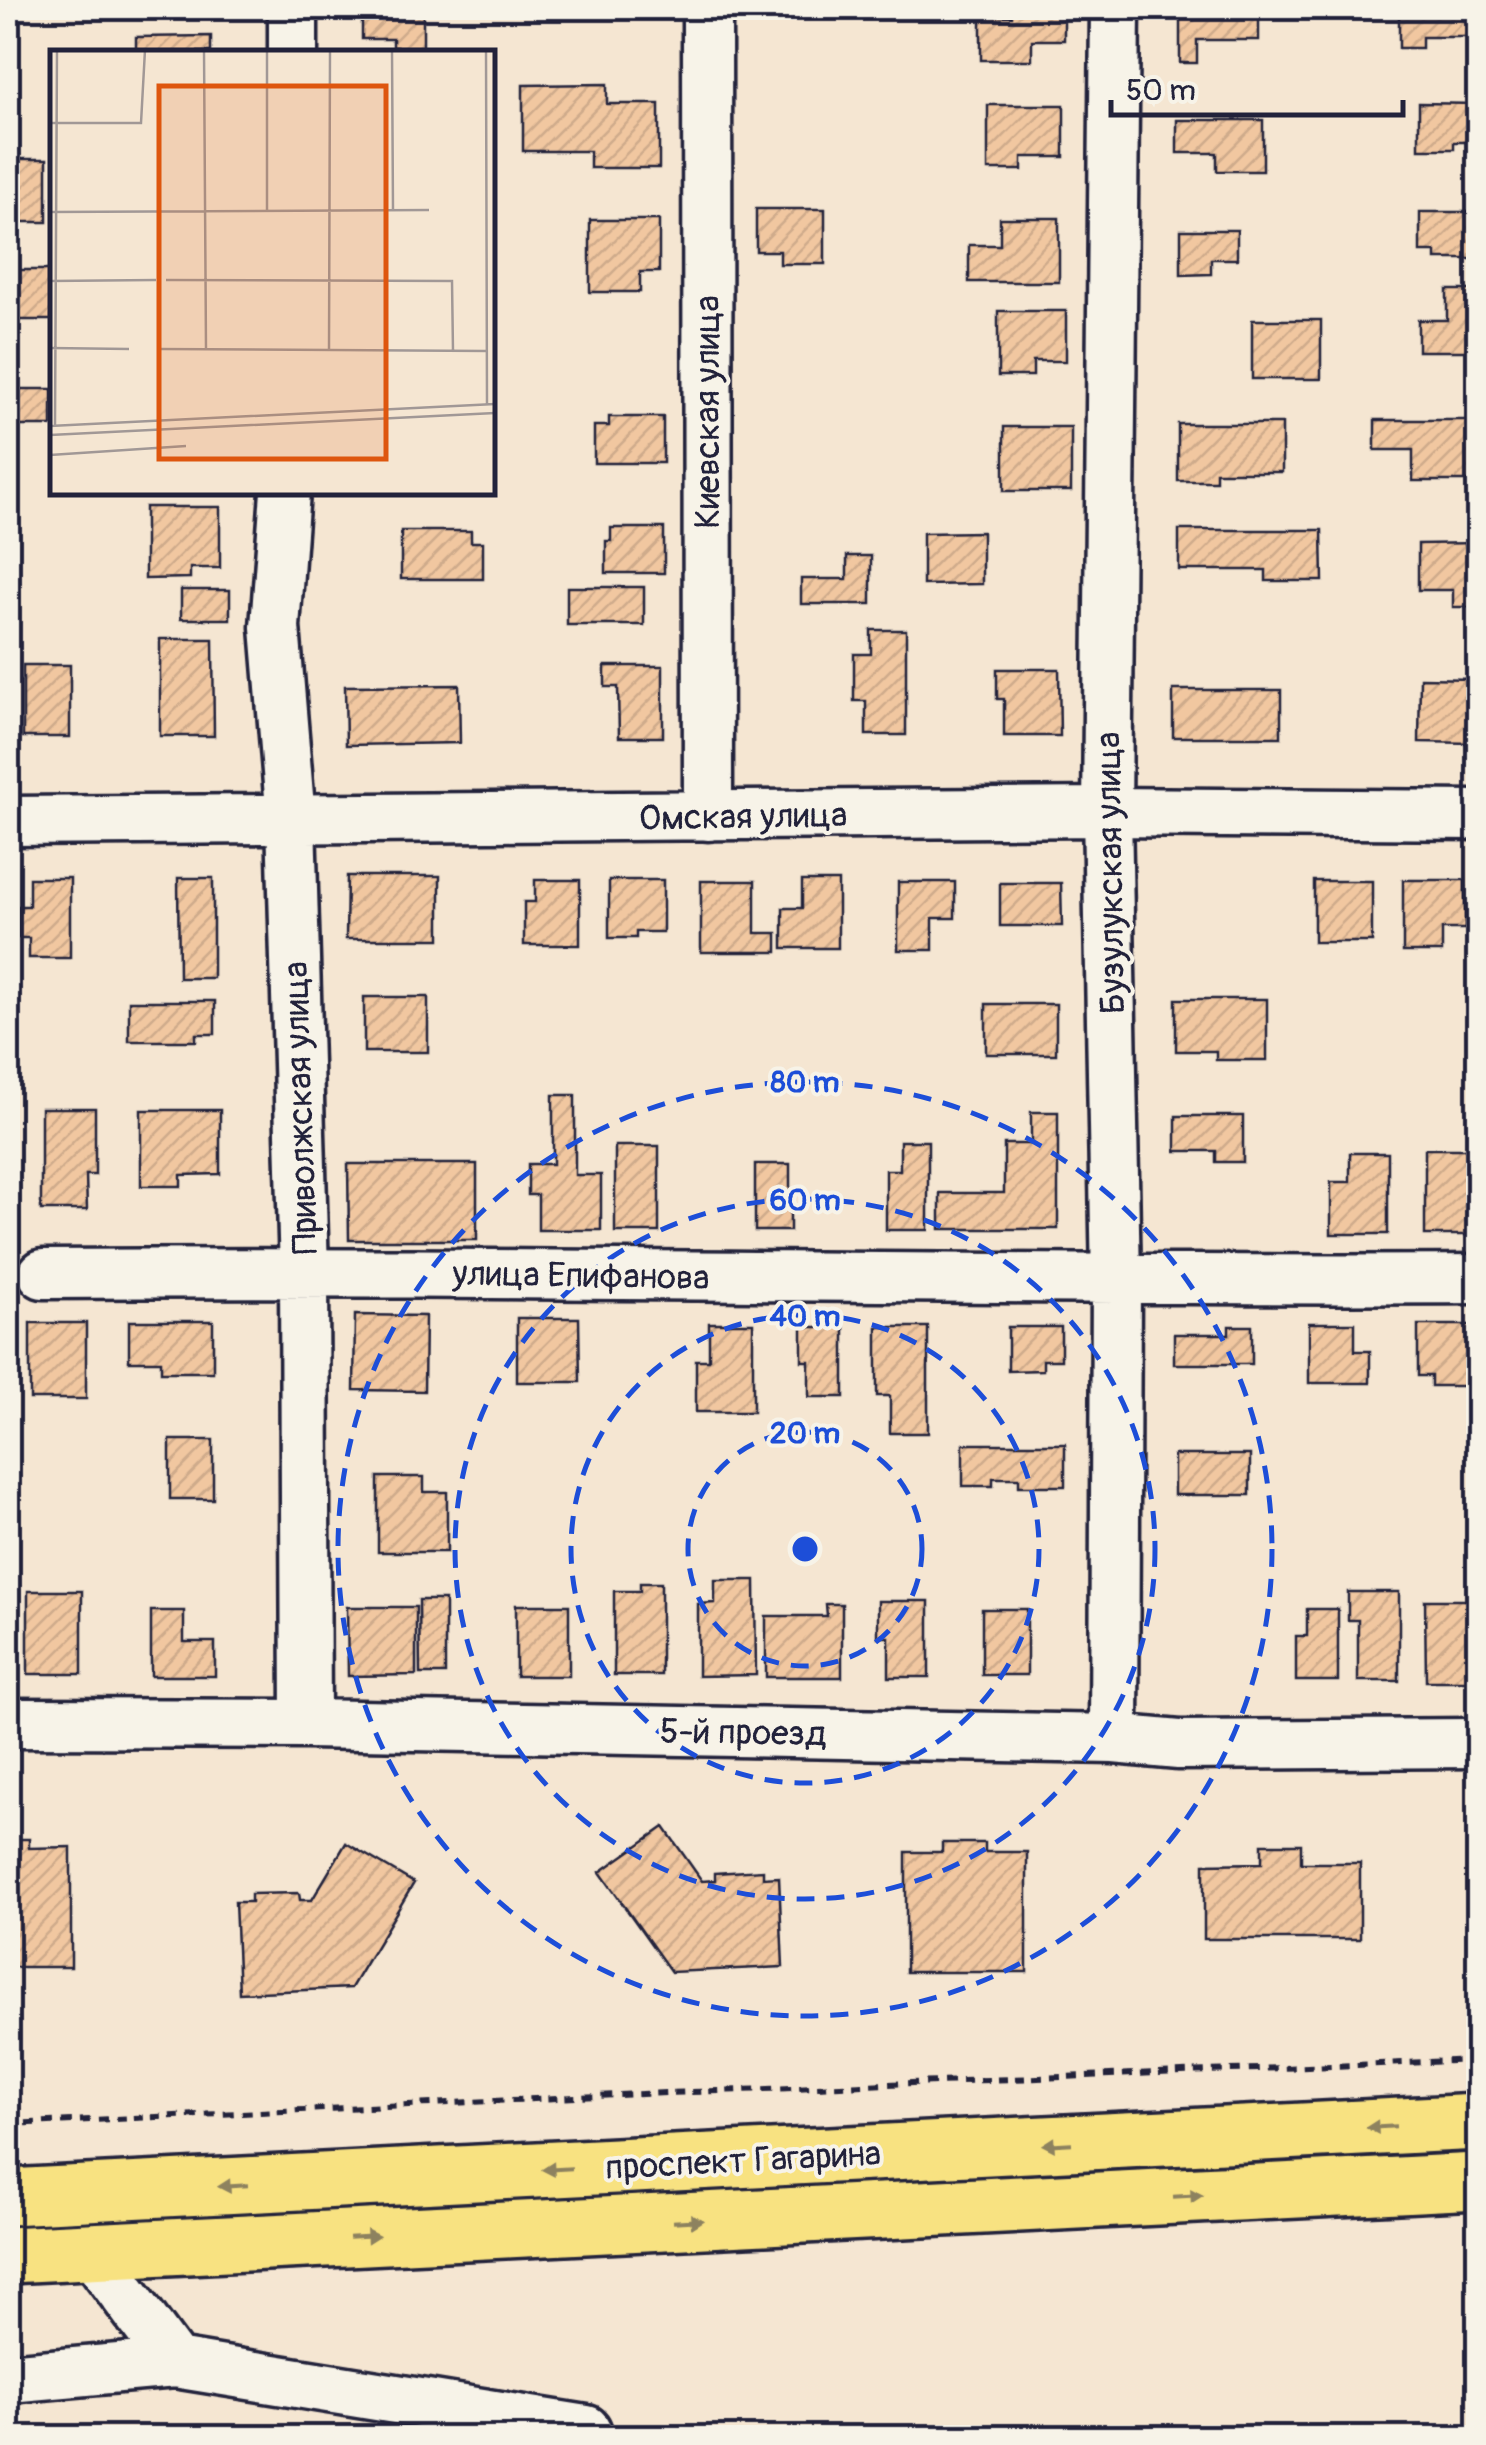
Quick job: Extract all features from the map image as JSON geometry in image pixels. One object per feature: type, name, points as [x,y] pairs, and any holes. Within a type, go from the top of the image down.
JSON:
[{"type":"main road","name":"проспект Гагарина","points":[[8,2197],[1478,2122]]},
{"type":"main road","name":"проспект Гагарина","points":[[8,2255],[1478,2181]]},
{"type":"street","points":[[293,8],[293,50]]},
{"type":"street","name":"Киевская улица","points":[[707,8],[708,816]]},
{"type":"street","name":"Бузулукская улица","points":[[1114,1738],[1116,1281],[1107,812],[1115,8]]},
{"type":"street","name":"Приволжская улица","points":[[285,495],[274,627],[292,820],[304,1272],[306,1724]]},
{"type":"street","name":"Омская улица","points":[[8,821],[1107,812],[1478,815]]},
{"type":"street","name":"улица Епифанова","points":[[43,1274],[304,1272],[1116,1281],[1478,1278]]},
{"type":"street","name":"5-й проезд","points":[[8,1723],[306,1724],[1114,1738],[1178,1745],[1478,1744]]},
{"type":"street","points":[[92,2251],[174,2363]]},
{"type":"street","points":[[8,2378],[174,2363],[500,2427],[586,2430],[589,2438]]},
{"type":"path","points":[[8,2124],[619,2094],[1478,2060]]},
{"type":"building","points":[[362,8],[423,8],[423,47],[393,47],[393,39],[362,39]]},
{"type":"building","points":[[1012,8],[1064,8],[1064,40],[1032,40],[1032,60],[981,60],[981,16],[1012,16]]},
{"type":"building","points":[[1180,8],[1259,8],[1259,40],[1197,40],[1197,63],[1180,63]]},
{"type":"building","points":[[1399,8],[1478,8],[1478,37],[1422,37],[1422,48],[1399,48]]},
{"type":"building","points":[[211,36],[211,50],[136,50],[136,37]]},
{"type":"building","points":[[607,84],[607,104],[659,104],[659,168],[590,168],[590,151],[523,151],[523,85]]},
{"type":"building","points":[[1419,103],[1478,104],[1478,142],[1454,142],[1454,149],[1419,149]]},
{"type":"building","points":[[988,105],[1064,105],[1064,157],[1022,157],[1022,170],[988,170]]},
{"type":"building","points":[[1177,120],[1263,120],[1263,171],[1217,171],[1217,153],[1177,153]]},
{"type":"building","points":[[8,159],[47,159],[47,222],[8,222]]},
{"type":"building","points":[[756,209],[825,209],[825,264],[780,264],[780,251],[756,251]]},
{"type":"building","points":[[1420,212],[1478,212],[1478,259],[1436,259],[1436,252],[1420,252]]},
{"type":"building","points":[[1000,218],[1059,218],[1059,282],[969,282],[969,245],[1000,245]]},
{"type":"building","points":[[590,220],[659,220],[659,272],[640,272],[640,292],[590,292]]},
{"type":"building","points":[[1181,230],[1237,230],[1237,259],[1211,259],[1211,274],[1181,275]]},
{"type":"building","points":[[8,270],[50,270],[50,320],[8,320]]},
{"type":"building","points":[[1447,290],[1478,290],[1478,351],[1418,351],[1418,320],[1447,320]]},
{"type":"building","points":[[998,311],[1066,311],[1066,361],[1033,361],[1033,376],[998,376]]},
{"type":"building","points":[[1252,320],[1321,320],[1321,379],[1252,379]]},
{"type":"building","points":[[8,389],[50,389],[50,426],[8,426]]},
{"type":"building","points":[[609,417],[663,417],[663,463],[594,463],[594,426],[609,426]]},
{"type":"building","points":[[1375,420],[1476,420],[1476,481],[1413,481],[1413,450],[1375,450]]},
{"type":"building","points":[[1178,424],[1282,424],[1282,472],[1216,472],[1216,481],[1178,481]]},
{"type":"building","points":[[1004,427],[1071,427],[1071,491],[1004,491]]},
{"type":"building","points":[[145,507],[220,507],[220,568],[190,568],[190,578],[145,579]]},
{"type":"building","points":[[611,528],[664,528],[664,573],[606,573],[606,541],[611,541]]},
{"type":"building","points":[[1179,530],[1322,530],[1323,581],[1266,581],[1266,570],[1179,570]]},
{"type":"building","points":[[401,531],[471,531],[471,542],[483,542],[483,579],[401,579]]},
{"type":"building","points":[[982,532],[982,584],[923,585],[923,533]]},
{"type":"building","points":[[1478,543],[1478,607],[1453,607],[1453,590],[1418,590],[1418,544]]},
{"type":"building","points":[[847,556],[871,556],[871,604],[801,604],[801,579],[847,579]]},
{"type":"building","points":[[567,587],[644,587],[644,625],[567,625]]},
{"type":"building","points":[[181,590],[230,590],[230,619],[181,619]]},
{"type":"building","points":[[871,630],[906,630],[906,735],[866,735],[866,701],[854,701],[854,654],[871,654]]},
{"type":"building","points":[[160,639],[213,639],[214,736],[160,736]]},
{"type":"building","points":[[23,665],[70,665],[70,737],[23,737]]},
{"type":"building","points":[[605,666],[663,666],[663,737],[619,737],[618,687],[605,687]]},
{"type":"building","points":[[997,669],[1059,669],[1060,736],[1004,736],[1004,699],[997,699]]},
{"type":"building","points":[[1420,678],[1475,679],[1474,743],[1419,742]]},
{"type":"building","points":[[459,685],[460,743],[346,745],[345,686]]},
{"type":"building","points":[[1173,690],[1281,690],[1281,737],[1173,737]]},
{"type":"building","points":[[347,876],[440,876],[440,939],[346,939]]},
{"type":"building","points":[[29,878],[70,878],[70,958],[29,958],[29,938],[19,938],[19,906],[29,906]]},
{"type":"building","points":[[178,878],[213,878],[213,978],[179,978]]},
{"type":"building","points":[[535,880],[580,880],[580,945],[524,945],[524,902],[535,902]]},
{"type":"building","points":[[609,880],[663,880],[663,932],[609,938]]},
{"type":"building","points":[[1403,880],[1465,880],[1465,929],[1442,929],[1442,952],[1403,952]]},
{"type":"building","points":[[701,881],[755,881],[755,933],[777,933],[777,952],[701,952]]},
{"type":"building","points":[[802,881],[838,881],[838,948],[783,948],[783,908],[802,908]]},
{"type":"building","points":[[1314,881],[1372,881],[1372,942],[1314,942]]},
{"type":"building","points":[[898,882],[955,882],[955,918],[933,918],[933,950],[898,950]]},
{"type":"building","points":[[1000,883],[1061,883],[1062,926],[1000,926]]},
{"type":"building","points":[[364,997],[428,997],[428,1052],[364,1052]]},
{"type":"building","points":[[1176,999],[1267,999],[1267,1060],[1216,1060],[1216,1051],[1176,1051]]},
{"type":"building","points":[[129,1001],[215,1001],[215,1034],[196,1034],[196,1041],[129,1041]]},
{"type":"building","points":[[986,1004],[1056,1004],[1056,1054],[986,1054]]},
{"type":"building","points":[[553,1095],[575,1095],[575,1175],[601,1175],[601,1230],[538,1230],[538,1195],[528,1195],[528,1164],[553,1164]]},
{"type":"building","points":[[41,1108],[95,1108],[95,1175],[86,1175],[87,1210],[41,1210]]},
{"type":"building","points":[[141,1110],[220,1110],[220,1174],[181,1175],[181,1186],[141,1186]]},
{"type":"building","points":[[1031,1112],[1058,1112],[1058,1229],[940,1229],[940,1193],[1004,1193],[1004,1144],[1031,1144]]},
{"type":"building","points":[[1176,1116],[1243,1116],[1243,1162],[1216,1162],[1216,1151],[1176,1151]]},
{"type":"building","points":[[900,1141],[928,1141],[928,1230],[886,1230],[886,1170],[900,1170]]},
{"type":"building","points":[[615,1146],[659,1146],[659,1232],[615,1232]]},
{"type":"building","points":[[1425,1149],[1478,1149],[1478,1235],[1425,1235]]},
{"type":"building","points":[[1350,1153],[1388,1153],[1388,1234],[1331,1234],[1331,1182],[1350,1182]]},
{"type":"building","points":[[348,1164],[477,1164],[477,1240],[349,1240]]},
{"type":"building","points":[[755,1164],[790,1164],[790,1231],[755,1231]]},
{"type":"building","points":[[355,1315],[425,1316],[424,1391],[354,1390]]},
{"type":"building","points":[[517,1318],[579,1318],[580,1382],[517,1382]]},
{"type":"building","points":[[129,1321],[213,1321],[213,1372],[161,1372],[161,1361],[129,1361]]},
{"type":"building","points":[[30,1323],[86,1323],[86,1399],[30,1399]]},
{"type":"building","points":[[709,1323],[753,1323],[753,1412],[696,1412],[696,1360],[709,1360]]},
{"type":"building","points":[[1309,1323],[1355,1323],[1355,1351],[1370,1351],[1370,1383],[1309,1383]]},
{"type":"building","points":[[1418,1325],[1478,1325],[1478,1386],[1431,1386],[1431,1376],[1418,1376]]},
{"type":"building","points":[[1229,1326],[1252,1326],[1252,1364],[1174,1364],[1174,1334],[1229,1334]]},
{"type":"building","points":[[802,1327],[844,1327],[844,1397],[809,1397],[809,1361],[802,1361]]},
{"type":"building","points":[[877,1327],[928,1327],[928,1433],[890,1433],[890,1396],[877,1396]]},
{"type":"building","points":[[1008,1327],[1061,1327],[1061,1360],[1043,1360],[1043,1370],[1008,1371]]},
{"type":"building","points":[[170,1440],[213,1440],[213,1499],[170,1499]]},
{"type":"building","points":[[963,1444],[1065,1444],[1065,1486],[1019,1486],[1019,1478],[993,1478],[993,1486],[963,1486]]},
{"type":"building","points":[[1174,1455],[1250,1455],[1250,1495],[1174,1495]]},
{"type":"building","points":[[378,1477],[424,1477],[424,1492],[447,1492],[447,1552],[378,1552]]},
{"type":"building","points":[[715,1580],[755,1580],[756,1675],[698,1676],[698,1604],[715,1603]]},
{"type":"building","points":[[640,1583],[661,1583],[661,1675],[614,1675],[614,1591],[640,1591]]},
{"type":"building","points":[[28,1591],[82,1591],[82,1674],[28,1674]]},
{"type":"building","points":[[1348,1592],[1399,1592],[1399,1681],[1358,1681],[1358,1620],[1348,1620]]},
{"type":"building","points":[[419,1600],[445,1600],[445,1674],[420,1674]]},
{"type":"building","points":[[1425,1600],[1478,1600],[1478,1681],[1426,1681]]},
{"type":"building","points":[[878,1601],[929,1601],[929,1677],[889,1677],[889,1637],[878,1637]]},
{"type":"building","points":[[826,1604],[842,1604],[842,1677],[766,1677],[766,1616],[827,1616]]},
{"type":"building","points":[[516,1605],[569,1605],[569,1676],[516,1676]]},
{"type":"building","points":[[347,1607],[416,1607],[416,1675],[348,1676]]},
{"type":"building","points":[[982,1609],[1027,1609],[1027,1675],[982,1675]]},
{"type":"building","points":[[1307,1609],[1338,1609],[1338,1681],[1296,1681],[1296,1636],[1307,1636]]},
{"type":"building","points":[[151,1611],[184,1611],[184,1642],[215,1642],[215,1676],[151,1676]]},
{"type":"building","points":[[664,1827],[702,1881],[715,1880],[715,1873],[763,1870],[763,1878],[779,1877],[783,1967],[671,1972],[600,1872]]},
{"type":"building","points":[[8,1839],[29,1839],[29,1848],[71,1847],[71,1967],[8,1967]]},
{"type":"building","points":[[346,1843],[414,1883],[351,1988],[239,1993],[235,1902],[251,1902],[251,1894],[299,1893],[300,1900],[312,1900]]},
{"type":"building","points":[[942,1843],[985,1843],[985,1852],[1027,1852],[1027,1972],[906,1972],[906,1852],[942,1852]]},
{"type":"building","points":[[1262,1844],[1301,1844],[1301,1863],[1360,1863],[1360,1939],[1204,1939],[1204,1864],[1262,1863]]}]
